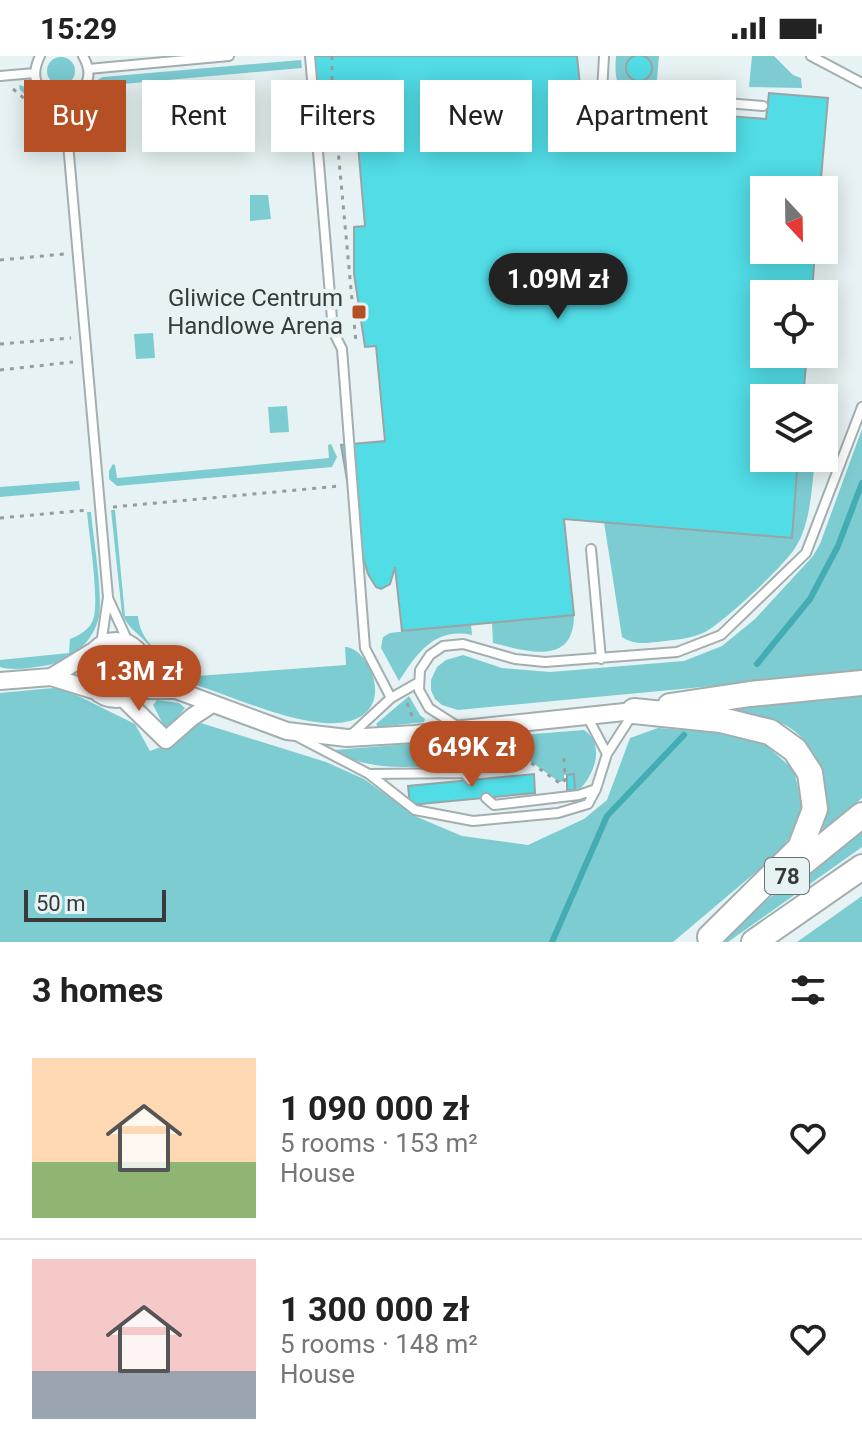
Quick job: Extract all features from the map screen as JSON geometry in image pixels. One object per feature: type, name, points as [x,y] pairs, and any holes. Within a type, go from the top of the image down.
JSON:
[{"type":"main road","points":[[634,711],[750,694],[862,683]]},
{"type":"main road","points":[[634,711],[721,720],[770,732],[795,750],[810,773],[815,809],[800,848],[708,940]]},
{"type":"main road","name":"78","points":[[708,940],[862,815]]},
{"type":"main road","points":[[763,938],[862,867]]},
{"type":"street","points":[[51,677],[97,648],[120,641],[129,644],[176,690],[287,731],[347,738],[634,711]]},
{"type":"street","points":[[93,690],[86,671],[97,648]]},
{"type":"street","points":[[131,695],[143,681],[143,659]]},
{"type":"street","points":[[0,681],[51,677],[93,690],[107,699],[176,690]]},
{"type":"street","points":[[131,695],[166,740],[212,704]]},
{"type":"lane","points":[[37,80],[35,73],[40,56]]},
{"type":"lane","points":[[83,56],[88,69],[86,80]]},
{"type":"lane","points":[[88,69],[229,56]]},
{"type":"lane","points":[[310,56],[333,331],[342,349],[350,434],[365,648],[391,698]]},
{"type":"lane","points":[[604,56],[602,93],[763,106]]},
{"type":"lane","points":[[811,56],[862,83]]},
{"type":"lane","points":[[0,76],[35,73]]},
{"type":"lane","points":[[69,152],[108,597],[97,648]]},
{"type":"lane","points":[[462,729],[429,708],[422,698],[419,682],[420,670],[430,655],[451,643],[515,659],[545,662],[677,652],[721,635],[806,553],[862,407]]},
{"type":"lane","points":[[591,549],[601,659]]},
{"type":"lane","points":[[108,597],[129,644]]},
{"type":"lane","points":[[347,738],[391,698],[419,682]]},
{"type":"lane","points":[[287,731],[369,774],[415,810],[473,821],[558,813],[588,804],[607,754],[634,711]]},
{"type":"lane","points":[[586,716],[607,754]]},
{"type":"lane","points":[[369,774],[464,773],[470,780]]},
{"type":"lane","points":[[486,798],[494,805],[579,795],[596,789]]},
{"type":"path","points":[[332,56],[332,85],[357,354]]},
{"type":"path","points":[[322,69],[332,67]]},
{"type":"path","points":[[13,89],[24,98]]},
{"type":"path","points":[[0,260],[64,254]]},
{"type":"path","points":[[0,344],[71,338]]},
{"type":"path","points":[[0,370],[73,362]]},
{"type":"path","points":[[113,507],[345,486]]},
{"type":"path","points":[[0,518],[91,509]]},
{"type":"path","points":[[418,749],[478,758],[511,756],[527,760],[561,784],[565,780],[564,756]]},
{"type":"shaded area","points":[[616,56],[659,56],[657,80],[617,80]]},
{"type":"shaded area","points":[[752,56],[774,56],[793,75],[801,78],[802,88],[749,87]]},
{"type":"shaded area","points":[[56,58],[66,58],[74,66],[72,80],[50,80],[48,76],[48,66]]},
{"type":"shaded area","points":[[301,60],[302,68],[126,84],[126,80],[98,80],[103,77]]},
{"type":"shaded area","points":[[250,195],[268,195],[271,219],[250,221]]},
{"type":"shaded area","points":[[153,333],[155,358],[136,359],[134,334]]},
{"type":"shaded area","points":[[287,406],[289,432],[270,433],[268,407]]},
{"type":"shaded area","points":[[862,429],[862,672],[458,710],[435,699],[431,680],[437,667],[446,660],[463,655],[502,668],[550,672],[684,661],[722,646],[755,619],[813,556]]},
{"type":"shaded area","points":[[331,444],[337,457],[332,467],[117,486],[109,479],[113,464],[117,478],[329,458],[328,445]]},
{"type":"shaded area","points":[[797,472],[814,472],[808,516],[795,548],[767,580],[726,617],[705,632],[682,639],[643,643],[622,637],[604,522],[791,538]]},
{"type":"shaded area","points":[[79,481],[80,490],[0,497],[0,487]]},
{"type":"shaded area","points":[[111,510],[115,510],[125,616],[138,616],[147,640],[165,656],[181,663],[183,677],[346,665],[345,647],[355,650],[372,672],[375,687],[373,701],[365,713],[349,721],[307,721],[171,675],[122,614]]},
{"type":"shaded area","points":[[87,512],[91,512],[100,594],[99,616],[92,635],[62,661],[22,669],[0,667],[0,660],[69,653],[70,639],[84,632],[91,624],[95,599]]},
{"type":"shaded area","points":[[574,615],[572,631],[566,642],[557,649],[534,651],[493,643],[492,622]]},
{"type":"shaded area","points":[[471,624],[472,635],[448,635],[428,644],[399,681],[381,648],[383,637],[390,633]]},
{"type":"shaded area","points":[[115,654],[127,659],[132,671],[127,683],[115,688],[103,683],[98,671],[103,659]]},
{"type":"shaded area","points":[[53,688],[68,691],[135,724],[150,751],[179,740],[186,728],[201,723],[326,762],[364,779],[417,817],[462,836],[528,845],[584,819],[607,800],[630,738],[658,728],[760,740],[794,770],[802,806],[795,831],[775,856],[673,942],[0,942],[0,693]]},
{"type":"shaded area","points":[[409,696],[424,722],[378,727],[376,724]]},
{"type":"shaded area","points":[[862,696],[862,798],[824,829],[823,783],[813,754],[805,742],[783,724],[753,714],[722,710],[741,705]]},
{"type":"shaded area","points":[[157,700],[179,703],[185,708],[169,728],[164,726],[153,705]]},
{"type":"shaded area","points":[[584,730],[595,743],[596,751],[593,769],[579,790],[575,790],[574,774],[564,775],[564,781],[559,782],[526,758],[510,755],[444,765],[396,767],[373,765],[334,750]]},
{"type":"shaded area","points":[[862,825],[862,847],[728,942],[714,942]]},
{"type":"shaded area","points":[[862,896],[862,942],[797,942]]},
{"type":"building","points":[[314,56],[577,56],[579,80],[548,80],[548,152],[736,152],[736,117],[766,119],[769,93],[828,98],[821,176],[750,176],[750,264],[814,264],[813,280],[750,280],[750,368],[806,368],[804,384],[750,384],[750,472],[797,472],[792,538],[564,519],[574,615],[402,631],[395,567],[390,584],[381,589],[376,587],[368,574],[341,445],[385,441],[376,346],[365,347],[354,274],[354,227],[365,226],[359,152],[404,152],[404,80],[314,80]]},
{"type":"building","points":[[634,56],[644,56],[651,63],[651,73],[644,80],[634,80],[627,73],[627,63]]},
{"type":"building","points":[[534,774],[535,793],[410,805],[408,786]]},
{"type":"building","points":[[574,774],[575,790],[567,790],[567,775]]},
{"type":"waterway","points":[[757,664],[810,599],[838,546],[862,483]]},
{"type":"waterway","points":[[552,942],[607,816],[684,735]]},
{"type":"place","name":"Gliwice Centrum Handlowe Arena","points":[[359,312]]}]
